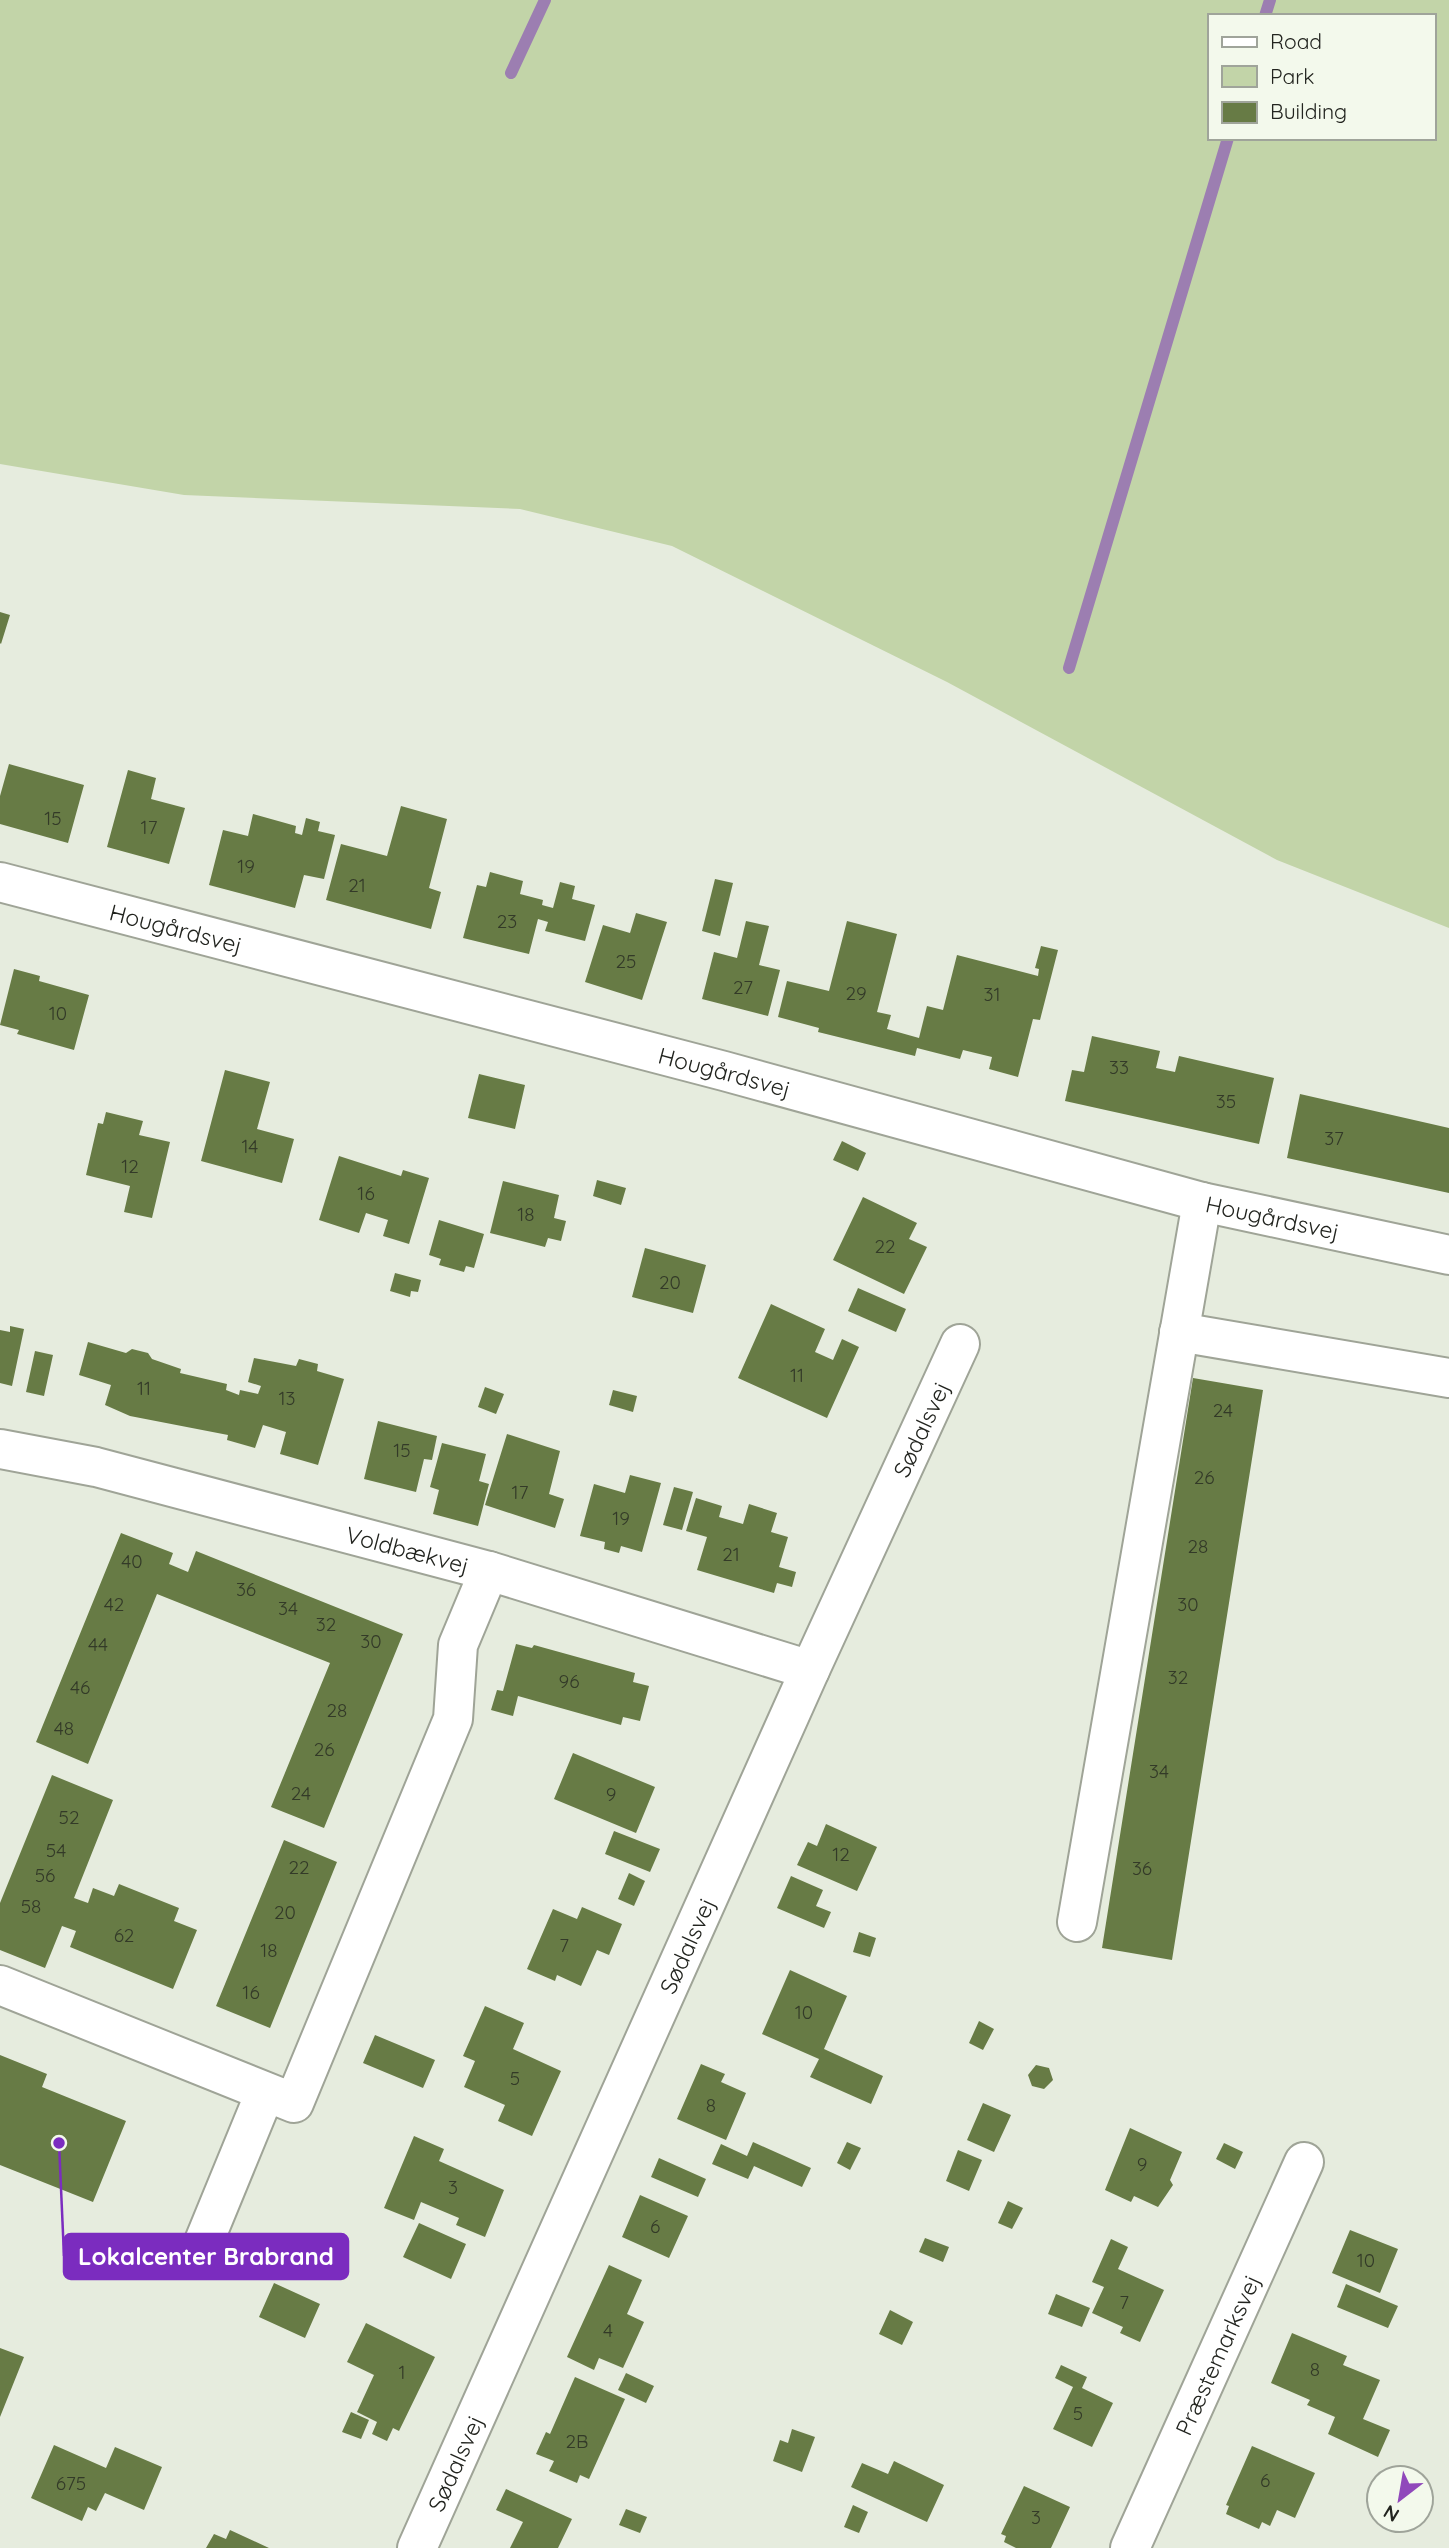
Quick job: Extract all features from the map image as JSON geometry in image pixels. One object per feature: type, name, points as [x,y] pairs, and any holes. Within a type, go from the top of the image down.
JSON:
[{"type":"street","name":"Hougårdsvej","points":[[0,882],[724,1071],[1202,1202],[1449,1255]]},
{"type":"street","points":[[1077,1922],[1202,1202]]},
{"type":"street","points":[[1179,1332],[1449,1378]]},
{"type":"street","name":"Sødalsvej","points":[[417,2548],[810,1670],[960,1344]]},
{"type":"street","name":"Voldbækvej","points":[[0,1449],[96,1467],[489,1572],[810,1670]]},
{"type":"street","points":[[0,1985],[294,2103],[453,1719],[458,1645],[489,1572]]},
{"type":"street","points":[[198,2256],[265,2093]]},
{"type":"street","name":"Præstemarksvej","points":[[1130,2548],[1304,2162]]},
{"type":"green space","points":[[0,0],[1449,0],[1449,928],[1277,860],[947,682],[672,546],[520,509],[184,495],[0,464]]},
{"type":"building","points":[[0,612],[10,615],[1,644],[0,643]]},
{"type":"building","points":[[9,764],[84,785],[68,843],[0,824],[0,796]]},
{"type":"building","points":[[128,770],[156,778],[151,799],[185,808],[169,864],[107,847]]},
{"type":"building","points":[[401,806],[447,819],[429,888],[441,892],[431,929],[326,900],[341,844],[387,856]]},
{"type":"building","points":[[253,814],[296,826],[295,833],[302,835],[306,818],[320,822],[318,831],[335,835],[324,879],[304,875],[295,908],[209,885],[223,830],[248,836]]},
{"type":"building","points":[[490,872],[523,881],[520,894],[543,900],[542,905],[553,908],[560,882],[575,886],[572,899],[595,905],[585,941],[545,931],[548,922],[538,919],[529,954],[463,938],[477,885],[486,887]]},
{"type":"building","points":[[715,879],[733,883],[720,936],[702,931]]},
{"type":"building","points":[[636,913],[667,922],[642,1000],[585,982],[603,925],[630,933]]},
{"type":"building","points":[[746,921],[769,926],[759,965],[780,970],[768,1016],[702,999],[714,952],[737,958]]},
{"type":"building","points":[[847,921],[897,934],[877,1012],[891,1015],[887,1029],[919,1038],[927,1006],[943,1010],[957,955],[1038,976],[1039,969],[1035,968],[1041,946],[1058,950],[1040,1020],[1033,1019],[1018,1077],[989,1069],[992,1057],[963,1050],[960,1059],[917,1048],[915,1056],[818,1032],[819,1028],[778,1017],[787,981],[829,991]]},
{"type":"building","points":[[14,969],[40,976],[39,981],[89,995],[74,1050],[17,1034],[19,1030],[0,1025]]},
{"type":"building","points":[[1092,1036],[1160,1051],[1156,1068],[1175,1072],[1179,1056],[1274,1078],[1259,1144],[1065,1101],[1072,1070],[1084,1072]]},
{"type":"building","points":[[225,1070],[270,1082],[257,1129],[294,1139],[282,1183],[201,1161]]},
{"type":"building","points":[[479,1074],[525,1085],[515,1129],[468,1118]]},
{"type":"building","points":[[1300,1094],[1449,1128],[1449,1193],[1287,1158]]},
{"type":"building","points":[[106,1112],[143,1121],[139,1135],[170,1142],[152,1218],[124,1212],[130,1186],[86,1175],[98,1123],[103,1124]]},
{"type":"building","points":[[842,1141],[866,1153],[858,1171],[833,1160]]},
{"type":"building","points":[[339,1156],[401,1176],[403,1170],[429,1178],[409,1244],[383,1236],[388,1220],[366,1213],[359,1233],[319,1220]]},
{"type":"building","points":[[597,1180],[626,1188],[621,1205],[593,1196]]},
{"type":"building","points":[[503,1181],[559,1195],[554,1218],[566,1221],[561,1241],[548,1238],[545,1247],[490,1233]]},
{"type":"building","points":[[863,1197],[917,1223],[909,1239],[927,1247],[904,1294],[833,1260]]},
{"type":"building","points":[[439,1220],[484,1234],[474,1268],[466,1266],[464,1272],[439,1265],[441,1259],[429,1255]]},
{"type":"building","points":[[645,1248],[706,1265],[693,1313],[632,1297]]},
{"type":"building","points":[[395,1273],[421,1280],[418,1292],[411,1291],[410,1297],[390,1291]]},
{"type":"building","points":[[858,1288],[906,1309],[896,1332],[848,1311]]},
{"type":"building","points":[[771,1304],[825,1329],[815,1352],[833,1360],[842,1339],[859,1347],[827,1418],[738,1378]]},
{"type":"building","points":[[10,1326],[24,1329],[12,1386],[0,1383],[0,1330],[10,1332]]},
{"type":"building","points":[[88,1342],[126,1353],[132,1349],[148,1353],[152,1359],[181,1369],[180,1373],[227,1384],[226,1390],[239,1395],[240,1390],[258,1394],[261,1386],[248,1382],[254,1358],[296,1366],[299,1359],[318,1364],[317,1371],[344,1379],[318,1465],[280,1454],[286,1432],[263,1425],[255,1448],[227,1440],[228,1435],[130,1416],[105,1405],[111,1385],[79,1375]]},
{"type":"building","points":[[35,1351],[53,1355],[44,1396],[26,1392]]},
{"type":"building","points":[[1193,1378],[1263,1390],[1172,1960],[1102,1948]]},
{"type":"building","points":[[485,1387],[504,1394],[496,1414],[478,1407]]},
{"type":"building","points":[[613,1390],[637,1396],[633,1412],[609,1405]]},
{"type":"building","points":[[378,1421],[437,1436],[432,1460],[424,1459],[416,1492],[364,1479]]},
{"type":"building","points":[[507,1434],[560,1451],[549,1494],[564,1499],[555,1528],[485,1505]]},
{"type":"building","points":[[442,1443],[486,1454],[479,1481],[489,1484],[478,1526],[433,1514],[439,1490],[430,1487]]},
{"type":"building","points":[[630,1475],[661,1483],[642,1552],[621,1546],[619,1553],[604,1549],[605,1542],[580,1536],[594,1484],[625,1493]]},
{"type":"building","points":[[674,1487],[693,1492],[682,1530],[663,1525]]},
{"type":"building","points":[[696,1498],[722,1506],[719,1517],[743,1524],[749,1504],[777,1513],[771,1532],[788,1537],[779,1567],[796,1572],[792,1587],[777,1583],[774,1593],[697,1570],[707,1537],[686,1531]]},
{"type":"building","points":[[121,1533],[173,1553],[169,1564],[188,1572],[196,1551],[403,1634],[324,1828],[271,1807],[330,1663],[157,1594],[88,1764],[36,1742]]},
{"type":"building","points":[[516,1644],[532,1648],[534,1645],[635,1673],[633,1682],[649,1686],[640,1721],[623,1717],[621,1725],[518,1696],[513,1716],[491,1710],[497,1690],[503,1691]]},
{"type":"building","points":[[573,1753],[655,1787],[636,1833],[554,1799]]},
{"type":"building","points":[[52,1775],[113,1800],[74,1898],[88,1903],[93,1888],[114,1896],[119,1884],[179,1908],[174,1921],[197,1930],[173,1989],[70,1947],[76,1931],[62,1926],[45,1968],[0,1950],[0,1903]]},
{"type":"building","points":[[826,1824],[877,1847],[857,1891],[797,1865],[808,1842],[817,1846]]},
{"type":"building","points":[[614,1831],[660,1849],[650,1872],[605,1854]]},
{"type":"building","points":[[284,1840],[337,1862],[270,2028],[216,2006]]},
{"type":"building","points":[[629,1873],[645,1881],[634,1906],[618,1899]]},
{"type":"building","points":[[791,1876],[823,1890],[816,1906],[831,1912],[824,1928],[777,1908]]},
{"type":"building","points":[[582,1907],[622,1924],[609,1955],[597,1950],[581,1986],[557,1975],[555,1981],[527,1969],[553,1909],[577,1919]]},
{"type":"building","points":[[859,1932],[876,1938],[870,1957],[853,1952]]},
{"type":"building","points":[[790,1970],[847,1996],[824,2049],[883,2076],[871,2104],[810,2077],[819,2059],[762,2034]]},
{"type":"building","points":[[485,2006],[524,2023],[513,2049],[561,2071],[532,2136],[498,2121],[505,2105],[464,2087],[475,2061],[463,2056]]},
{"type":"building","points":[[979,2021],[994,2029],[983,2050],[969,2043]]},
{"type":"building","points":[[375,2035],[435,2060],[423,2088],[363,2063]]},
{"type":"building","points":[[0,2055],[47,2074],[42,2087],[126,2121],[93,2202],[0,2165]]},
{"type":"building","points":[[701,2064],[725,2074],[721,2082],[746,2093],[726,2140],[677,2119]]},
{"type":"building","points":[[1036,2065],[1049,2068],[1053,2080],[1044,2089],[1032,2086],[1028,2075]]},
{"type":"building","points":[[983,2103],[1011,2115],[994,2152],[967,2140]]},
{"type":"building","points":[[1130,2128],[1182,2152],[1170,2180],[1173,2185],[1158,2207],[1134,2196],[1131,2202],[1105,2190]]},
{"type":"building","points":[[414,2136],[444,2149],[439,2161],[504,2190],[485,2237],[456,2225],[459,2218],[421,2202],[414,2220],[384,2208]]},
{"type":"building","points":[[753,2142],[811,2168],[802,2187],[754,2166],[748,2179],[712,2164],[721,2144],[747,2156]]},
{"type":"building","points":[[847,2142],[861,2148],[850,2170],[837,2163]]},
{"type":"building","points":[[1224,2143],[1243,2152],[1235,2169],[1216,2159]]},
{"type":"building","points":[[958,2150],[982,2160],[969,2191],[946,2181]]},
{"type":"building","points":[[659,2158],[706,2179],[698,2197],[651,2177]]},
{"type":"building","points":[[640,2195],[688,2216],[669,2258],[622,2237]]},
{"type":"building","points":[[1008,2201],[1023,2208],[1012,2229],[998,2223]]},
{"type":"building","points":[[419,2223],[466,2244],[451,2279],[403,2257]]},
{"type":"building","points":[[1350,2230],[1398,2249],[1380,2293],[1332,2273]]},
{"type":"building","points":[[925,2238],[949,2247],[943,2262],[919,2252]]},
{"type":"building","points":[[1111,2239],[1128,2247],[1118,2269],[1164,2290],[1140,2342],[1120,2333],[1123,2327],[1092,2313],[1104,2287],[1092,2282]]},
{"type":"building","points":[[609,2265],[642,2280],[627,2314],[644,2322],[623,2368],[599,2358],[594,2370],[567,2357]]},
{"type":"building","points":[[274,2283],[320,2304],[305,2338],[259,2317]]},
{"type":"building","points":[[1346,2284],[1398,2306],[1388,2328],[1337,2307]]},
{"type":"building","points":[[1056,2294],[1090,2308],[1082,2327],[1048,2314]]},
{"type":"building","points":[[890,2310],[913,2322],[902,2345],[879,2334]]},
{"type":"building","points":[[366,2323],[435,2357],[399,2431],[393,2428],[387,2441],[372,2434],[377,2422],[357,2412],[374,2375],[347,2362]]},
{"type":"building","points":[[1292,2333],[1347,2356],[1343,2365],[1380,2380],[1363,2419],[1390,2430],[1378,2457],[1328,2434],[1335,2417],[1307,2405],[1310,2400],[1271,2383]]},
{"type":"building","points":[[0,2348],[24,2357],[0,2417]]},
{"type":"building","points":[[1061,2365],[1087,2377],[1082,2388],[1113,2403],[1092,2447],[1053,2429],[1073,2387],[1055,2378]]},
{"type":"building","points":[[626,2373],[654,2386],[646,2403],[618,2390]]},
{"type":"building","points":[[575,2377],[625,2399],[589,2479],[580,2475],[577,2483],[549,2471],[554,2461],[536,2454],[546,2432],[550,2434]]},
{"type":"building","points":[[351,2412],[369,2420],[361,2439],[342,2432]]},
{"type":"building","points":[[792,2429],[815,2437],[802,2472],[773,2461],[780,2440],[788,2443]]},
{"type":"building","points":[[54,2445],[106,2468],[115,2447],[162,2467],[144,2510],[105,2493],[96,2511],[88,2507],[82,2521],[31,2498]]},
{"type":"building","points":[[1252,2446],[1315,2473],[1295,2518],[1277,2510],[1270,2526],[1262,2522],[1259,2529],[1226,2514],[1229,2506],[1226,2505]]},
{"type":"building","points":[[894,2461],[944,2485],[927,2522],[851,2487],[862,2463],[888,2474]]},
{"type":"building","points":[[1024,2486],[1070,2507],[1051,2548],[1016,2548],[1004,2542],[1006,2536],[1001,2534]]},
{"type":"building","points":[[506,2489],[572,2519],[558,2548],[510,2548],[523,2522],[496,2510]]},
{"type":"building","points":[[853,2505],[868,2512],[859,2533],[844,2527]]},
{"type":"building","points":[[626,2509],[647,2517],[640,2533],[619,2525]]},
{"type":"building","points":[[230,2530],[269,2548],[206,2548],[214,2534],[226,2539]]},
{"type":"waterway","points":[[511,73],[545,0]]},
{"type":"waterway","points":[[1266,14],[1270,0]]},
{"type":"waterway","points":[[1069,668],[1227,140]]},
{"type":"place","name":"Lokalcenter Brabrand","points":[[59,2143]]}]
